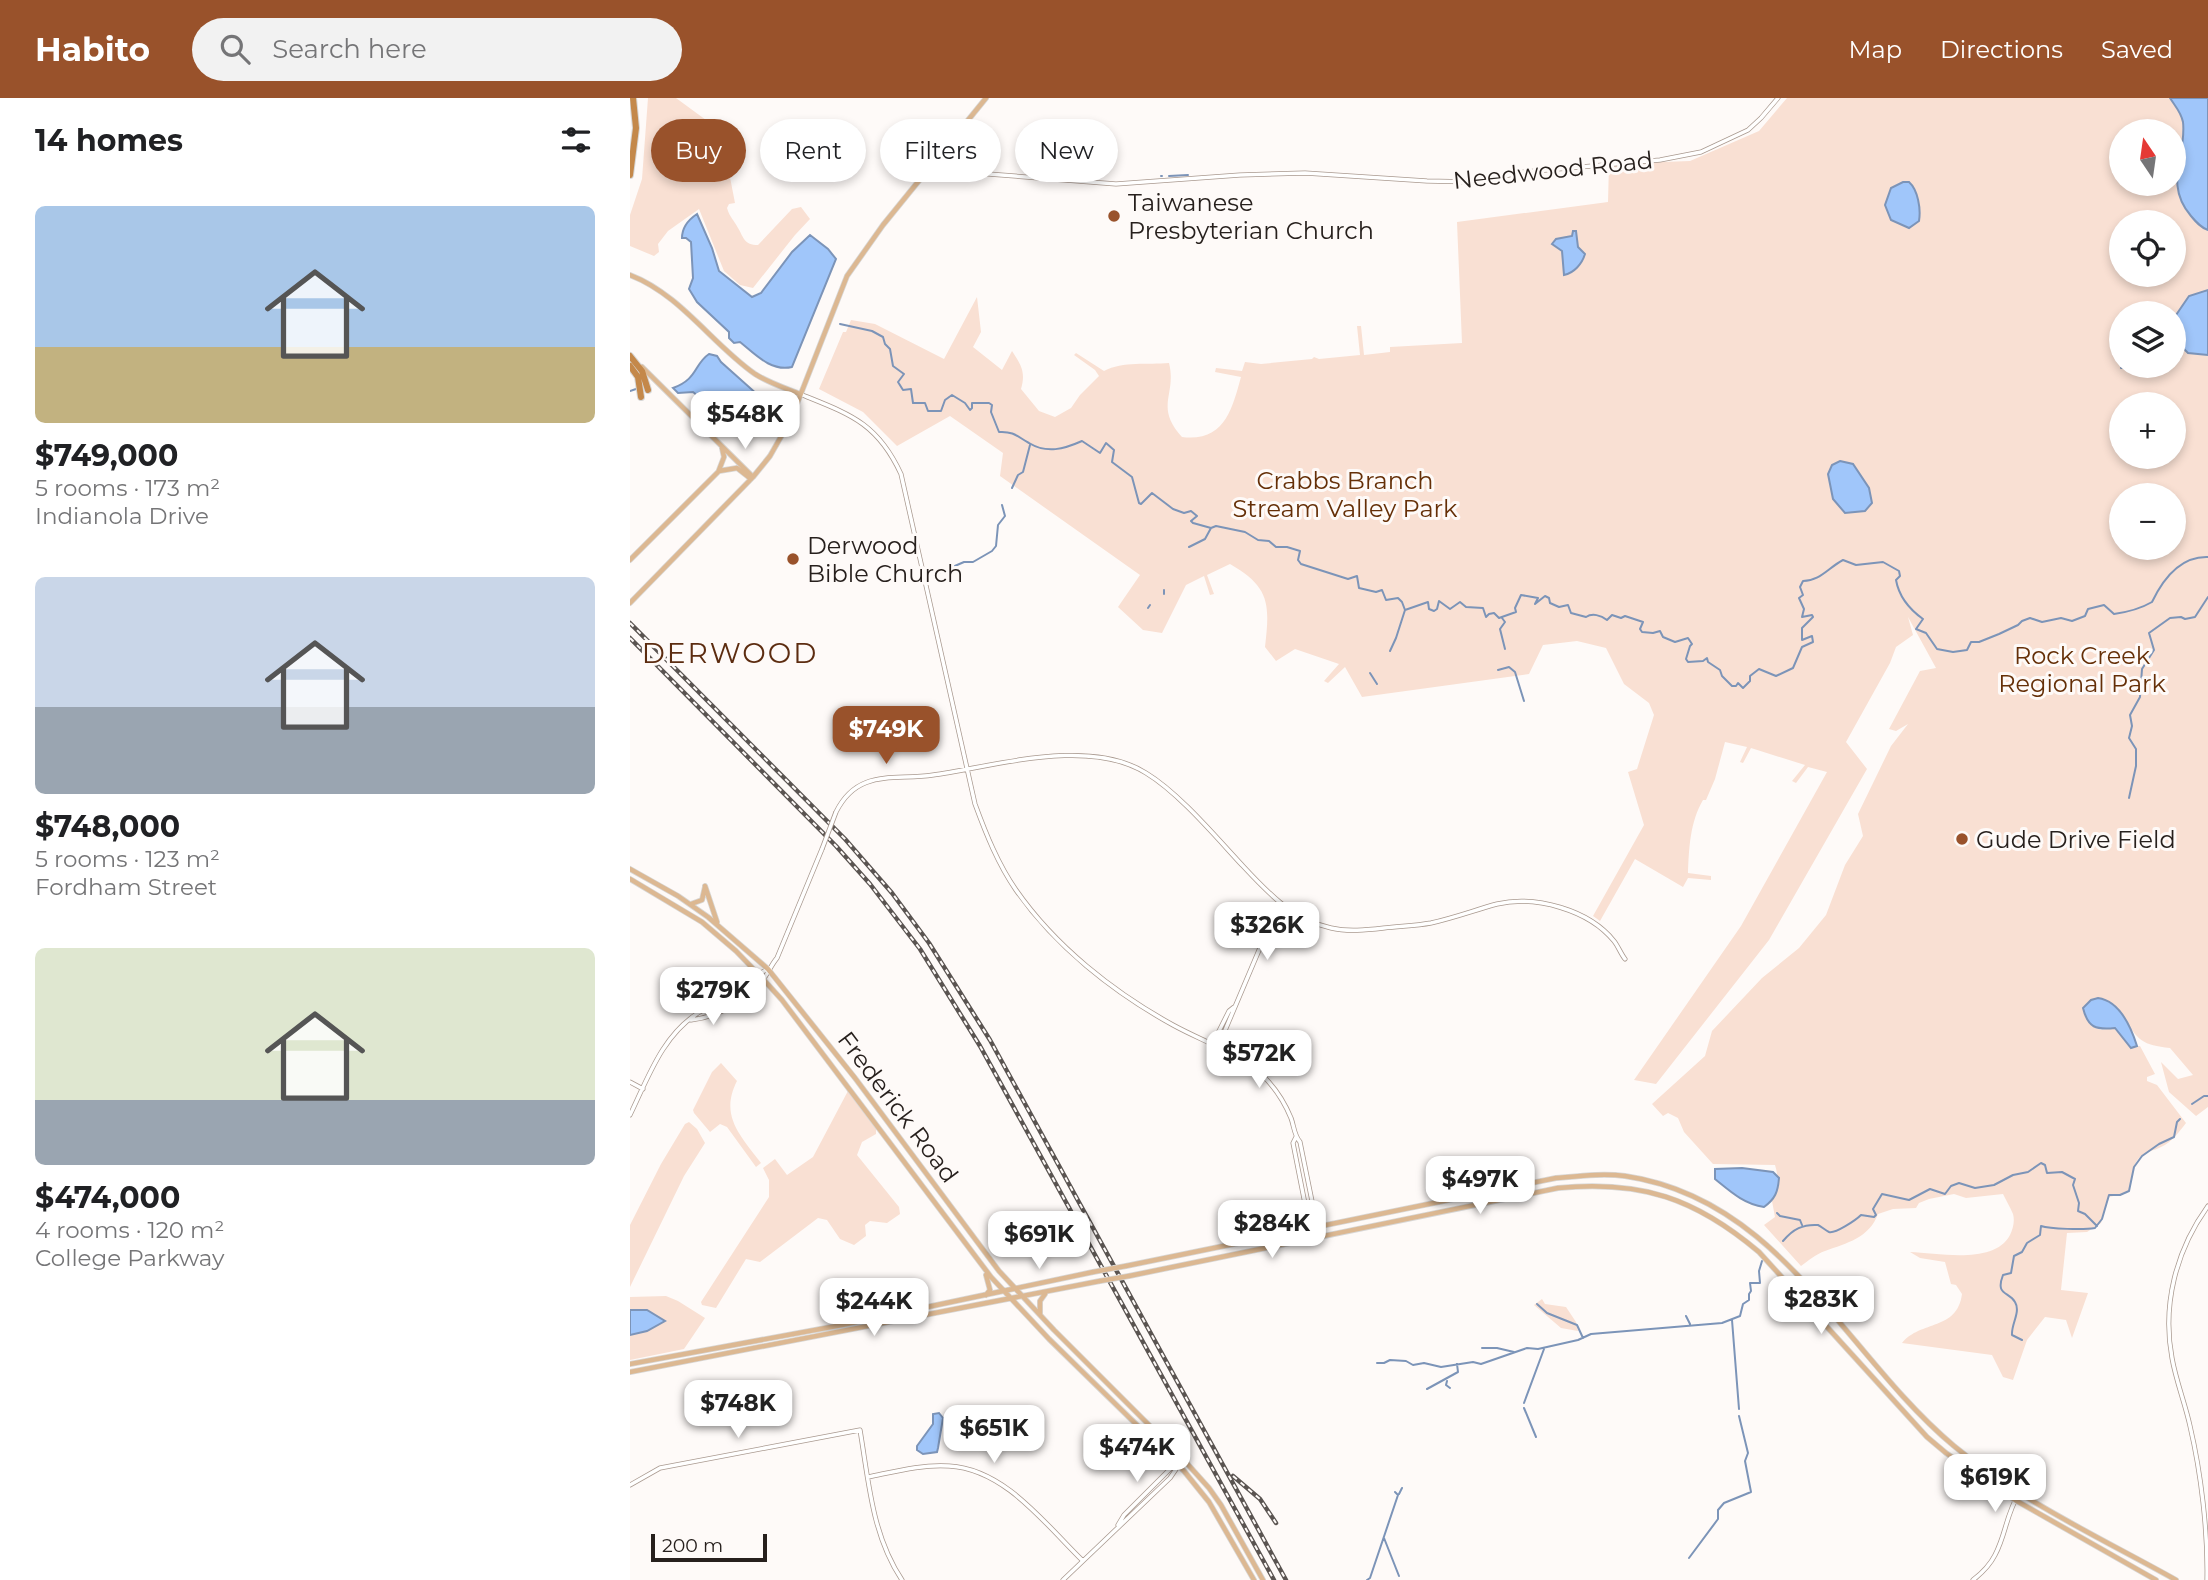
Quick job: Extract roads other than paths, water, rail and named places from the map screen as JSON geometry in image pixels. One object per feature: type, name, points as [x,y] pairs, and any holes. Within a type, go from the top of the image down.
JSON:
[{"type":"highway","points":[[630,175],[636,128],[633,98]]},
{"type":"highway","points":[[630,356],[638,377],[641,397]]},
{"type":"highway","points":[[634,364],[645,377],[648,390]]},
{"type":"main road","points":[[968,119],[986,98]]},
{"type":"main road","points":[[630,603],[752,478],[782,437],[847,276],[917,182]]},
{"type":"main road","points":[[630,275],[659,291],[754,373],[800,394]]},
{"type":"main road","points":[[634,364],[720,444],[752,478]]},
{"type":"main road","points":[[630,560],[719,471],[724,457],[720,444]]},
{"type":"main road","points":[[719,471],[737,468],[752,478]]},
{"type":"main road","name":"Frederick Road","points":[[630,869],[717,923],[768,969],[855,1077],[981,1247],[1016,1289],[1184,1459],[1221,1505],[1263,1580]]},
{"type":"main road","name":"Frederick Road","points":[[630,879],[702,922],[782,1000],[1004,1292],[1178,1466],[1209,1502],[1254,1580]]},
{"type":"main road","points":[[690,904],[702,900],[705,886],[717,923]]},
{"type":"main road","points":[[630,1364],[985,1296],[1556,1178],[1624,1176],[1690,1194],[1725,1212],[1765,1242],[1927,1421],[1975,1463],[2019,1493],[2176,1580]]},
{"type":"main road","points":[[630,1372],[1129,1276],[1558,1188],[1590,1185],[1647,1192],[1686,1203],[1734,1230],[1759,1252],[1927,1437],[1976,1475],[2156,1580]]},
{"type":"main road","points":[[1686,1203],[1690,1194]]},
{"type":"main road","points":[[982,1265],[990,1289],[985,1296]]},
{"type":"main road","points":[[1040,1315],[1040,1301],[1048,1292]]},
{"type":"street","name":"Needwood Road","points":[[1001,175],[1116,184],[1240,174],[1305,173],[1415,181],[1474,182],[1524,172],[1660,159],[1701,152],[1748,130],[1779,98]]},
{"type":"street","points":[[800,394],[836,408],[869,427],[883,441],[901,474],[975,804],[988,839],[1016,890],[1042,923],[1081,961],[1116,989],[1147,1010],[1244,1061],[1269,1082],[1284,1102],[1300,1142],[1315,1216],[1315,1239]]},
{"type":"street","points":[[691,1020],[729,1008],[747,996],[763,979],[777,958],[836,812],[846,795],[867,781],[924,777],[998,762],[1075,755],[1113,760],[1146,773],[1183,805],[1286,909],[1316,924],[1353,930],[1418,925],[1499,904],[1534,903],[1569,911],[1590,922],[1615,942],[1625,959]]},
{"type":"street","points":[[1218,1048],[1265,936],[1286,909]]},
{"type":"street","points":[[630,1115],[664,1046],[674,1034],[699,1012],[730,999],[758,974],[768,969]]},
{"type":"street","points":[[1212,1045],[1229,1011],[1234,1007]]},
{"type":"street","points":[[630,1082],[643,1089]]},
{"type":"street","points":[[1296,1137],[1293,1143],[1308,1219],[1314,1228]]},
{"type":"street","points":[[2207,1580],[2207,1545],[2198,1460],[2169,1345],[2170,1296],[2177,1266],[2187,1239],[2208,1206]]},
{"type":"street","points":[[630,1485],[660,1468],[860,1430],[877,1531],[902,1580]]},
{"type":"street","points":[[1063,1580],[1171,1468],[1178,1466],[1184,1459]]},
{"type":"street","points":[[868,1477],[942,1465],[981,1473],[1010,1489],[1083,1561]]},
{"type":"street","points":[[1973,1580],[1996,1555],[2006,1518],[2019,1493]]},
{"type":"water","points":[[2170,98],[2208,98],[2208,230],[2191,216],[2180,196],[2186,196],[2186,119],[2182,119]]},
{"type":"water","points":[[1903,182],[1912,185],[1919,205],[1919,221],[1909,228],[1891,220],[1885,205],[1891,188]]},
{"type":"water","points":[[697,214],[719,271],[752,297],[761,293],[792,252],[810,235],[836,259],[792,367],[777,367],[758,357],[740,342],[734,343],[729,338],[729,332],[697,302],[689,289],[693,278],[691,242],[682,238],[686,224]]},
{"type":"water","points":[[1573,231],[1576,231],[1578,247],[1585,254],[1577,267],[1564,275],[1562,251],[1552,244],[1556,239],[1572,236]]},
{"type":"water","points":[[2208,290],[2208,355],[2186,351],[2186,301],[2189,296]]},
{"type":"water","points":[[709,354],[717,356],[758,395],[753,401],[747,403],[740,398],[709,405],[693,392],[678,393],[673,388],[687,380]]},
{"type":"water","points":[[1840,461],[1853,464],[1869,488],[1872,503],[1865,511],[1845,513],[1833,499],[1828,474],[1832,465]]},
{"type":"water","points":[[2091,1000],[2106,1000],[2118,1009],[2128,1023],[2137,1046],[2131,1048],[2115,1028],[2103,1029],[2090,1024],[2083,1008]]},
{"type":"water","points":[[1742,1168],[1773,1172],[1779,1178],[1775,1195],[1764,1207],[1744,1200],[1715,1179],[1715,1169]]},
{"type":"water","points":[[630,1310],[647,1310],[665,1321],[647,1331],[630,1335]]},
{"type":"water","points":[[939,1413],[943,1418],[937,1452],[923,1454],[917,1450],[917,1446],[933,1424],[933,1414]]},
{"type":"waterway","points":[[1169,176],[1188,175]]},
{"type":"waterway","points":[[840,324],[872,331],[883,337],[890,349],[893,366],[904,374],[898,382],[903,390],[911,389],[913,403],[925,403],[928,411],[941,411],[945,400],[952,395],[965,403],[970,410],[972,403],[989,403],[992,405],[991,412],[999,432],[1012,433],[1042,448],[1056,449],[1082,441],[1100,453],[1106,443],[1114,450],[1112,462],[1132,477],[1141,504],[1152,493],[1173,509],[1184,513],[1191,511],[1197,516],[1191,521],[1193,523],[1245,532],[1258,540],[1269,541],[1276,547],[1300,551],[1298,560],[1301,564],[1348,579],[1357,576],[1359,588],[1376,592],[1382,590],[1386,600],[1398,598],[1405,610],[1428,602],[1429,609],[1434,611],[1439,601],[1450,609],[1460,602],[1466,607],[1483,608],[1486,617],[1494,613],[1499,618],[1516,612],[1521,595],[1538,598],[1535,604],[1545,596],[1550,603],[1559,607],[1568,605],[1571,613],[1586,617],[1597,615],[1607,620],[1612,615],[1621,618],[1625,616],[1643,622],[1640,629],[1642,632],[1660,631],[1663,637],[1675,642],[1688,638],[1692,644],[1686,659],[1688,662],[1703,661],[1707,658],[1732,686],[1738,683],[1743,688],[1750,681],[1750,676],[1759,669],[1776,676],[1793,668],[1802,647],[1813,642],[1812,636],[1802,640],[1802,628],[1813,617],[1802,617],[1804,609],[1799,598],[1803,595],[1800,587],[1803,581],[1819,576],[1843,560],[1856,565],[1883,562],[1899,571],[1900,576],[1896,580],[1902,597],[1923,619],[1916,629],[1926,633],[1937,649],[1953,652],[1967,650],[1971,642],[1979,642],[1999,634],[2030,618],[2042,622],[2061,618],[2072,621],[2085,616],[2088,609],[2104,605],[2114,614],[2138,608],[2152,602],[2174,570],[2189,560],[2208,557]]},
{"type":"waterway","points":[[630,391],[636,389]]},
{"type":"waterway","points":[[1012,488],[1018,475],[1023,472],[1030,445]]},
{"type":"waterway","points":[[934,575],[964,562],[973,562],[992,551],[996,546],[998,525],[1005,516],[1002,505]]},
{"type":"waterway","points":[[1189,547],[1205,539],[1211,528]]},
{"type":"waterway","points":[[2129,798],[2136,766],[2136,749],[2129,738],[2132,726],[2130,715],[2140,697],[2142,669],[2154,650],[2149,633],[2170,618],[2195,617],[2208,597]]},
{"type":"waterway","points":[[1390,651],[1405,610]]},
{"type":"waterway","points":[[1502,618],[1505,622],[1500,629],[1505,649]]},
{"type":"waterway","points":[[1498,670],[1509,667],[1515,672],[1524,701]]},
{"type":"waterway","points":[[1370,673],[1377,684]]},
{"type":"waterway","points":[[2192,1104],[2208,1096]]},
{"type":"waterway","points":[[2022,1340],[2012,1335],[2017,1306],[2001,1287],[2003,1275],[2011,1273],[2014,1256],[2040,1235],[2041,1226],[2095,1228],[2102,1219],[2109,1195],[2120,1195],[2129,1191],[2134,1167],[2142,1156],[2174,1137],[2180,1119]]},
{"type":"waterway","points":[[1783,1241],[1803,1226],[1818,1225],[1832,1232],[1861,1215],[1874,1217],[1876,1215],[1873,1209],[1882,1194],[1909,1200],[1930,1189],[1945,1194],[1951,1186],[1959,1183],[1975,1188],[1994,1185],[2013,1175],[2028,1172],[2041,1163],[2045,1165],[2047,1173],[2062,1172],[2075,1179],[2073,1185],[2079,1203],[2078,1211],[2097,1226]]},
{"type":"waterway","points":[[1777,1213],[1800,1220],[1802,1225]]},
{"type":"waterway","points":[[1377,1363],[1390,1360],[1441,1367],[1473,1362],[1481,1364],[1527,1348],[1538,1349],[1578,1340],[1591,1334],[1722,1323],[1740,1316],[1743,1304],[1749,1300],[1750,1283],[1760,1283],[1762,1261]]},
{"type":"waterway","points":[[1537,1304],[1547,1313],[1577,1325],[1583,1338]]},
{"type":"waterway","points":[[1686,1316],[1690,1324]]},
{"type":"waterway","points":[[1732,1320],[1739,1409]]},
{"type":"waterway","points":[[1482,1348],[1514,1352]]},
{"type":"waterway","points":[[1524,1403],[1544,1349]]},
{"type":"waterway","points":[[1427,1389],[1458,1372],[1457,1364]]},
{"type":"waterway","points":[[1447,1381],[1446,1385],[1450,1388]]},
{"type":"waterway","points":[[1524,1408],[1536,1437]]},
{"type":"waterway","points":[[1689,1558],[1718,1519],[1718,1510],[1724,1503],[1751,1492],[1745,1461],[1748,1453],[1739,1416]]},
{"type":"waterway","points":[[1399,1494],[1402,1488]]},
{"type":"waterway","points":[[1367,1580],[1370,1578],[1398,1495],[1395,1492]]},
{"type":"waterway","points":[[1384,1538],[1399,1576]]},
{"type":"railway","points":[[630,623],[845,839],[892,893],[929,943],[990,1040],[1286,1580]]},
{"type":"railway","points":[[630,638],[836,846],[870,884],[920,949],[980,1046],[1274,1580]]},
{"type":"railway","points":[[1233,1476],[1260,1499],[1276,1523]]},
{"type":"place","name":"Taiwanese Presbyterian Church","points":[[1114,216]]},
{"type":"place","name":"Derwood Bible Church","points":[[793,559]]},
{"type":"place","name":"Gude Drive Field","points":[[1962,839]]},
{"type":"district","name":"DERWOOD","points":[[730,653]]},
{"type":"park label","name":"Crabbs Branch Stream Valley Park","points":[[1345,494]]},
{"type":"park label","name":"Rock Creek Regional Park","points":[[2082,669]]}]
